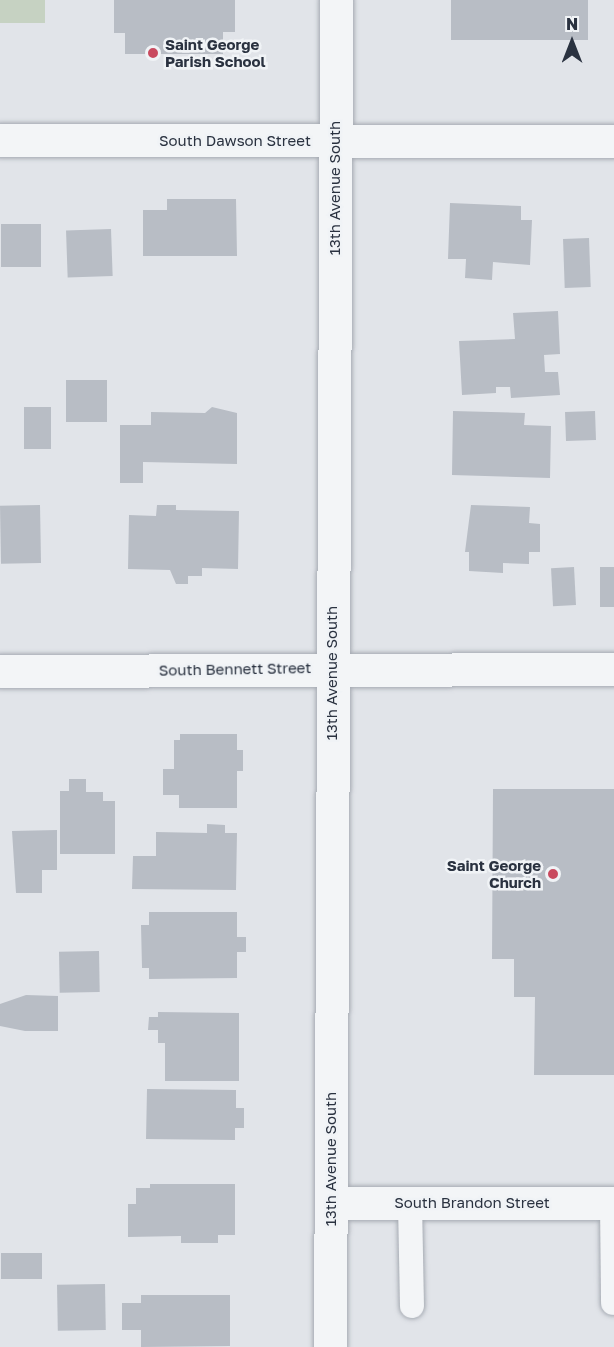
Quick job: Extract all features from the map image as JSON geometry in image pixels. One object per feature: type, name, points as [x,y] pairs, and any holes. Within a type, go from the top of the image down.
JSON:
[{"type":"street","name":"13th Avenue South","points":[[330,1347],[336,0]]},
{"type":"street","name":"South Dawson Street","points":[[0,140],[614,141]]},
{"type":"street","name":"South Bennett Street","points":[[0,672],[332,668],[614,669]]},
{"type":"street","name":"South Brandon Street","points":[[331,1203],[613,1203]]},
{"type":"lane","points":[[410,1203],[412,1306]]},
{"type":"lane","points":[[613,1203],[613,1303]]},
{"type":"green space","points":[[0,0],[45,0],[45,23],[0,23]]},
{"type":"building","points":[[114,0],[235,0],[235,32],[223,32],[223,54],[125,54],[125,33],[114,33]]},
{"type":"building","points":[[451,0],[588,0],[588,40],[451,40]]},
{"type":"building","points":[[167,199],[236,199],[237,256],[143,256],[143,210],[167,210]]},
{"type":"building","points":[[450,203],[521,206],[521,220],[532,220],[530,265],[493,262],[492,280],[465,278],[466,259],[448,259]]},
{"type":"building","points":[[1,224],[41,224],[41,267],[1,267]]},
{"type":"building","points":[[111,229],[113,276],[68,278],[66,231]]},
{"type":"building","points":[[589,238],[591,287],[565,288],[563,239]]},
{"type":"building","points":[[558,311],[560,354],[544,355],[545,372],[558,372],[560,395],[511,398],[510,387],[496,387],[496,393],[462,395],[459,341],[515,339],[513,313]]},
{"type":"building","points":[[66,380],[107,380],[107,422],[66,422]]},
{"type":"building","points":[[24,407],[51,407],[51,449],[24,449]]},
{"type":"building","points":[[212,407],[237,413],[237,464],[143,462],[143,483],[120,483],[120,425],[151,425],[151,412],[205,413]]},
{"type":"building","points":[[453,411],[525,413],[524,425],[551,426],[550,478],[452,475]]},
{"type":"building","points":[[595,411],[596,440],[566,441],[565,412]]},
{"type":"building","points":[[40,505],[41,563],[1,564],[0,506]]},
{"type":"building","points":[[157,505],[176,505],[176,510],[239,511],[238,569],[202,568],[202,576],[188,576],[188,584],[176,584],[170,570],[128,569],[129,515],[156,516]]},
{"type":"building","points":[[471,505],[530,507],[529,523],[540,524],[540,552],[529,552],[529,564],[503,563],[503,573],[469,571],[469,552],[465,552]]},
{"type":"building","points":[[574,567],[576,605],[553,606],[551,568]]},
{"type":"building","points":[[600,567],[614,567],[614,607],[600,607]]},
{"type":"building","points":[[180,734],[237,734],[237,750],[243,750],[243,771],[237,771],[237,808],[179,808],[179,795],[163,795],[163,769],[174,769],[174,740],[180,740]]},
{"type":"building","points":[[69,779],[86,779],[86,792],[103,792],[103,801],[115,801],[115,854],[60,854],[60,791],[69,791]]},
{"type":"building","name":"Saint George Church","points":[[493,789],[614,789],[614,1075],[534,1075],[535,997],[514,997],[514,959],[492,959]]},
{"type":"building","points":[[207,824],[225,825],[225,833],[237,833],[236,890],[132,889],[133,856],[156,856],[156,832],[207,833]]},
{"type":"building","points":[[57,830],[57,870],[42,870],[42,893],[16,893],[12,831]]},
{"type":"building","points":[[149,912],[237,912],[237,937],[246,937],[246,952],[237,952],[237,978],[149,979],[149,968],[142,968],[141,925],[149,925]]},
{"type":"building","points":[[99,951],[100,992],[60,993],[59,952]]},
{"type":"building","points":[[26,995],[58,996],[58,1031],[25,1031],[0,1026],[0,1004]]},
{"type":"building","points":[[158,1012],[239,1013],[239,1081],[165,1081],[165,1043],[158,1043],[158,1030],[148,1030],[149,1017],[158,1017]]},
{"type":"building","points":[[147,1089],[236,1090],[236,1108],[244,1108],[244,1128],[235,1128],[235,1140],[146,1139]]},
{"type":"building","points":[[150,1184],[235,1184],[235,1235],[218,1235],[218,1243],[181,1243],[181,1236],[128,1237],[128,1204],[136,1204],[136,1188],[150,1188]]},
{"type":"building","points":[[1,1253],[42,1253],[42,1279],[1,1279]]},
{"type":"building","points":[[105,1284],[106,1330],[58,1331],[57,1285]]},
{"type":"building","points":[[141,1295],[230,1295],[230,1346],[141,1347],[141,1330],[122,1330],[122,1303],[141,1303]]},
{"type":"place","name":"Saint George Parish School","points":[[153,53]]},
{"type":"place","name":"Saint George Church","points":[[553,874]]}]
